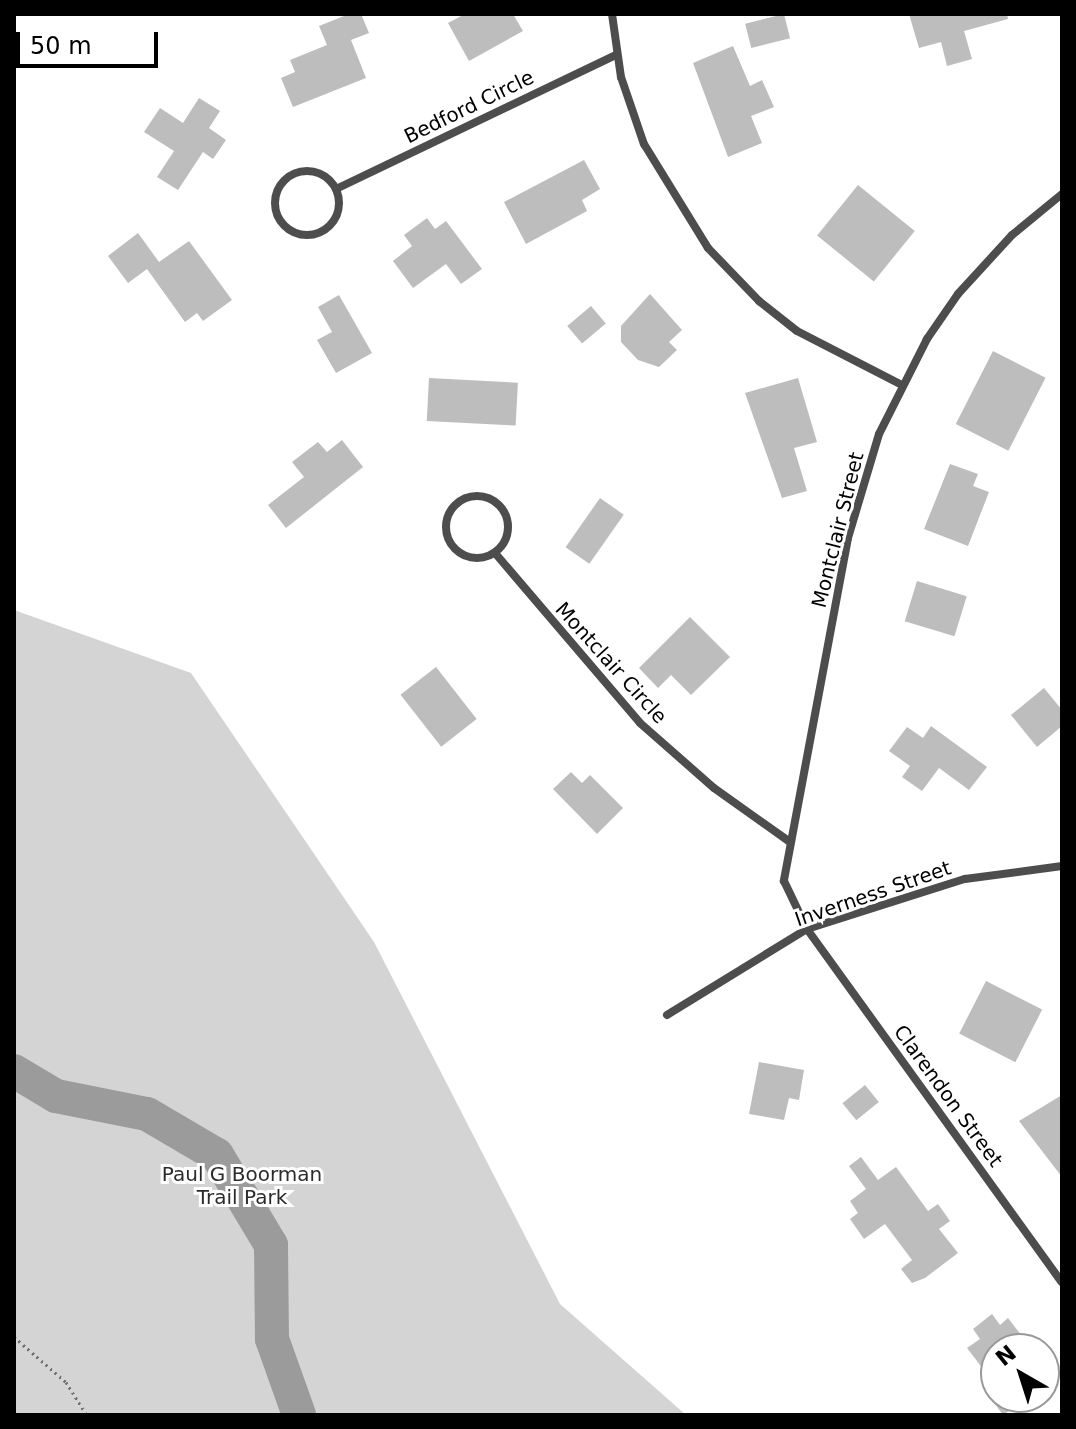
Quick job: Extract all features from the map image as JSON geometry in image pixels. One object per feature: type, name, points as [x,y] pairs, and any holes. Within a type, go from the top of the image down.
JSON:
[{"type":"street","points":[[612,14],[616,55],[648,154],[708,248],[759,301],[797,331],[902,385]]},
{"type":"street","name":"Bedford Circle","points":[[336,189],[616,55]]},
{"type":"street","points":[[316,172],[336,189],[339,209],[324,230],[298,234],[279,217],[276,198],[291,176],[316,172]]},
{"type":"street","name":"Montclair Street","points":[[807,929],[784,888],[790,842],[855,511],[879,434],[902,385],[942,316],[975,274],[1062,194]]},
{"type":"street","points":[[475,496],[502,508],[507,537],[495,553],[476,559],[450,543],[447,523],[457,505],[475,496]]},
{"type":"street","name":"Montclair Circle","points":[[495,553],[640,723],[714,788],[790,842]]},
{"type":"street","name":"Inverness Street","points":[[667,1015],[807,929],[965,879],[1062,866]]},
{"type":"street","name":"Clarendon Street","points":[[807,929],[1062,1282]]},
{"type":"path","points":[[14,1337],[66,1382],[87,1415]]},
{"type":"green space","name":"Paul G Boorman Trail Park","points":[[14,610],[191,673],[374,942],[560,1304],[686,1415],[14,1415]]},
{"type":"building","points":[[349,14],[361,14],[369,33],[351,40],[366,78],[293,107],[281,78],[295,72],[290,60],[327,45],[319,26]]},
{"type":"building","points":[[465,14],[513,14],[523,31],[469,61],[448,23]]},
{"type":"building","points":[[784,14],[790,38],[751,48],[745,24]]},
{"type":"building","points":[[909,14],[1007,14],[1008,19],[964,31],[972,59],[947,66],[941,42],[919,48]]},
{"type":"building","points":[[733,46],[750,86],[762,80],[774,107],[751,116],[762,143],[728,157],[693,63]]},
{"type":"building","points":[[199,98],[220,111],[209,128],[226,140],[213,159],[203,152],[178,190],[157,177],[174,151],[144,132],[160,108],[183,123]]},
{"type":"building","points":[[584,160],[600,189],[582,200],[587,211],[526,244],[504,202]]},
{"type":"building","points":[[858,185],[915,231],[874,281],[817,236]]},
{"type":"building","points":[[427,218],[435,229],[446,221],[482,269],[461,284],[446,264],[413,288],[393,261],[412,246],[404,235]]},
{"type":"building","points":[[138,233],[159,262],[189,241],[232,300],[203,321],[197,313],[185,322],[147,269],[128,283],[108,256]]},
{"type":"building","points":[[650,294],[682,330],[669,342],[677,350],[659,367],[638,360],[621,342],[621,326]]},
{"type":"building","points":[[339,295],[372,353],[336,373],[317,340],[332,332],[318,307]]},
{"type":"building","points":[[591,306],[606,324],[582,344],[567,326]]},
{"type":"building","points":[[993,351],[1046,378],[1008,451],[956,424]]},
{"type":"building","points":[[429,378],[518,383],[516,426],[427,421]]},
{"type":"building","points":[[798,378],[817,442],[794,448],[807,491],[782,498],[745,393]]},
{"type":"building","points":[[342,440],[363,467],[286,528],[268,505],[304,477],[292,462],[318,442],[327,452]]},
{"type":"building","points":[[950,464],[978,474],[973,486],[989,492],[968,546],[924,529]]},
{"type":"building","points":[[600,498],[624,515],[589,564],[566,547]]},
{"type":"building","points":[[917,581],[967,596],[954,636],[905,621]]},
{"type":"building","points":[[690,617],[730,657],[691,695],[671,675],[658,688],[639,668]]},
{"type":"building","points":[[436,667],[477,719],[441,747],[401,695]]},
{"type":"building","points":[[1044,688],[1062,710],[1062,726],[1037,747],[1011,715]]},
{"type":"building","points":[[931,726],[987,767],[969,790],[939,768],[922,791],[902,777],[910,766],[889,751],[907,727],[923,738]]},
{"type":"building","points":[[571,772],[582,783],[590,775],[623,808],[597,834],[553,789]]},
{"type":"building","points":[[986,981],[1042,1010],[1015,1062],[959,1034]]},
{"type":"building","points":[[759,1062],[804,1070],[799,1100],[789,1098],[784,1120],[749,1114]]},
{"type":"building","points":[[865,1085],[879,1102],[856,1120],[842,1103]]},
{"type":"building","points":[[1062,1095],[1062,1177],[1019,1121]]},
{"type":"building","points":[[861,1157],[878,1180],[896,1167],[928,1211],[938,1204],[950,1221],[939,1229],[958,1253],[925,1278],[912,1283],[901,1269],[912,1260],[885,1224],[864,1239],[850,1219],[858,1213],[850,1201],[866,1189],[849,1166]]},
{"type":"building","points":[[992,1314],[1000,1325],[1008,1318],[1020,1333],[980,1333],[980,1339],[973,1329]]},
{"type":"building","points":[[980,1339],[980,1365],[967,1348]]},
{"type":"waterway","points":[[14,1071],[56,1096],[147,1114],[217,1155],[271,1245],[272,1339],[299,1415]]}]
